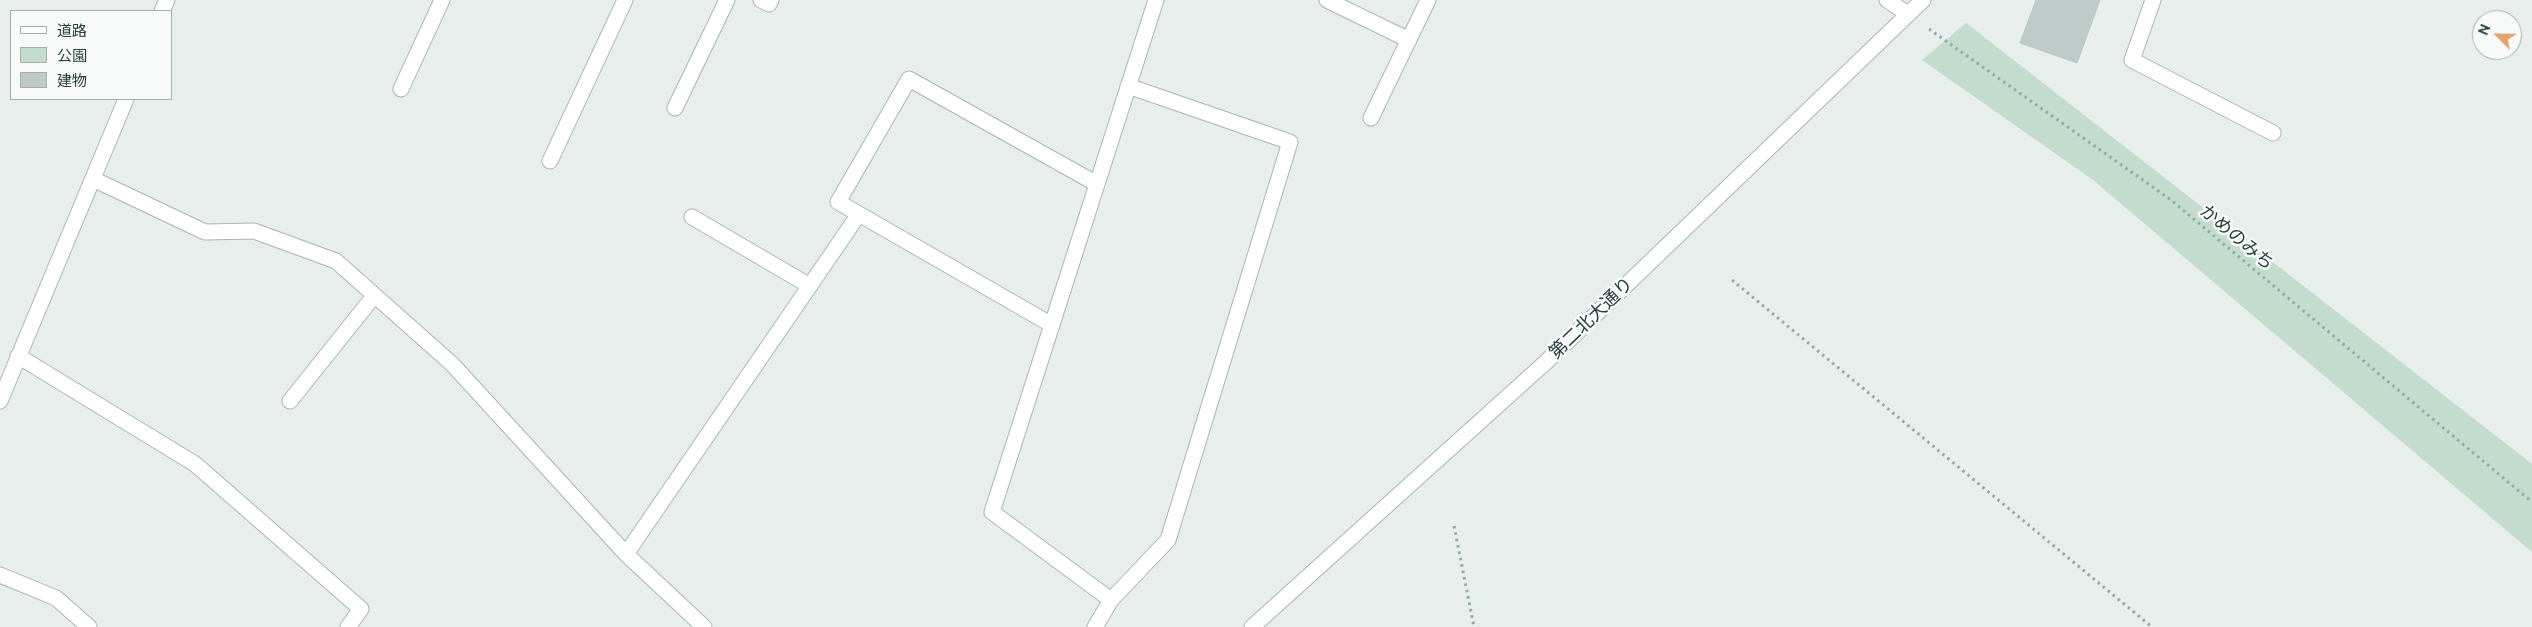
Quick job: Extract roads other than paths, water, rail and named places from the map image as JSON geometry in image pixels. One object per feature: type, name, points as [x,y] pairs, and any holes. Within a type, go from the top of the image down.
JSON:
[{"type":"street","points":[[401,90],[442,0]]},
{"type":"street","points":[[550,161],[625,0]]},
{"type":"street","points":[[675,108],[727,0]]},
{"type":"street","points":[[761,0],[769,4],[771,0]]},
{"type":"street","points":[[1111,600],[992,512],[1156,0]]},
{"type":"street","points":[[1327,0],[1409,40]]},
{"type":"street","points":[[1371,118],[1428,0]]},
{"type":"street","points":[[1887,0],[1908,14]]},
{"type":"street","name":"第二北大通り","points":[[1252,627],[1546,362],[1923,0]]},
{"type":"street","points":[[2153,0],[2132,60],[2274,133]]},
{"type":"street","points":[[1052,325],[838,202],[909,79],[1097,184]]},
{"type":"street","points":[[1095,627],[1111,600],[1168,540],[1290,142],[1128,86]]},
{"type":"street","points":[[1,396],[94,179],[126,100]]},
{"type":"street","points":[[94,179],[205,232],[254,231],[336,261],[452,364],[626,554],[704,627]]},
{"type":"street","points":[[626,554],[859,214]]},
{"type":"street","points":[[692,217],[810,286]]},
{"type":"street","points":[[290,401],[374,296]]},
{"type":"street","points":[[18,356],[195,464],[361,608],[348,627]]},
{"type":"street","points":[[0,574],[56,598],[89,627]]}]
